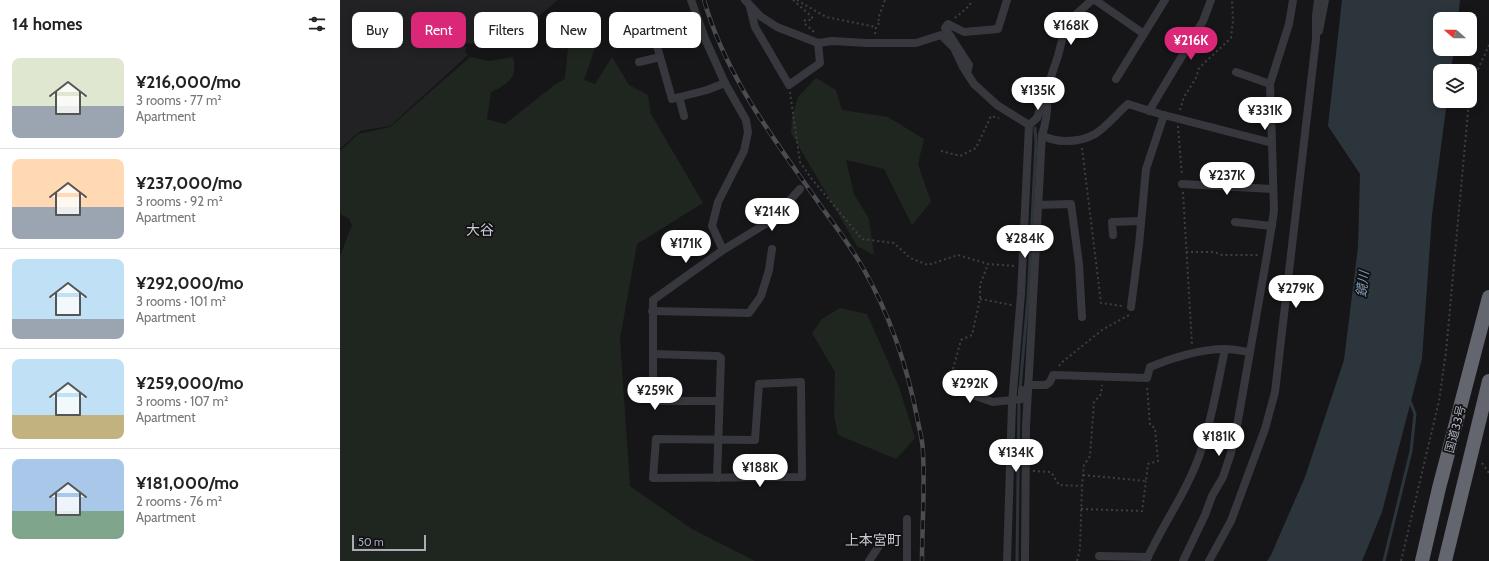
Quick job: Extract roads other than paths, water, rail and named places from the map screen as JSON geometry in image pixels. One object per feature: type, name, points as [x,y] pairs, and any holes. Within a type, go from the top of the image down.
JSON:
[{"type":"highway","name":"国道33号","points":[[1422,561],[1439,488],[1489,297]]},
{"type":"highway","name":"国道33号","points":[[1445,561],[1489,381]]},
{"type":"street","points":[[691,0],[706,41],[725,83],[746,120],[748,132],[744,152],[718,202],[712,226],[723,250]]},
{"type":"street","points":[[967,73],[969,65],[945,28],[948,24],[964,32],[998,29],[1007,0]]},
{"type":"street","points":[[1007,561],[1018,400],[1020,306],[1029,125],[1037,118],[1058,56],[1064,32],[1071,19],[1094,0],[1144,34]]},
{"type":"street","points":[[1116,79],[1165,0]]},
{"type":"street","points":[[1149,111],[1203,21],[1211,0]]},
{"type":"street","points":[[1183,561],[1212,496],[1223,477],[1231,453],[1242,401],[1268,255],[1274,211],[1270,84],[1289,24],[1293,0]]},
{"type":"street","points":[[1209,561],[1231,521],[1265,429],[1275,392],[1316,39],[1318,0]]},
{"type":"street","points":[[1316,39],[1325,0]]},
{"type":"street","points":[[747,3],[760,16],[777,27],[822,42],[916,43],[941,35],[954,48],[974,84],[997,105],[1012,116],[1029,125]]},
{"type":"street","points":[[747,3],[755,27],[789,85],[820,63],[822,42]]},
{"type":"street","points":[[658,48],[672,99],[707,90],[725,83]]},
{"type":"street","points":[[639,62],[660,57]]},
{"type":"street","points":[[1236,72],[1270,84]]},
{"type":"street","points":[[1026,561],[1026,427],[1042,135],[1047,113],[1047,89]]},
{"type":"street","points":[[679,97],[684,116]]},
{"type":"street","points":[[1042,135],[1052,140],[1081,140],[1097,133],[1128,104],[1272,144]]},
{"type":"street","points":[[1131,307],[1146,169],[1164,115]]},
{"type":"street","points":[[1182,184],[1273,189]]},
{"type":"street","points":[[719,401],[653,401],[653,300],[723,250],[772,220],[800,189]]},
{"type":"street","points":[[1038,205],[1071,204],[1079,264],[1082,317]]},
{"type":"street","points":[[1113,235],[1112,222],[1141,222]]},
{"type":"street","points":[[1235,222],[1272,226]]},
{"type":"street","points":[[652,311],[749,312],[761,296],[769,270],[772,249]]},
{"type":"street","points":[[1028,385],[1046,385],[1055,375],[1147,378],[1150,367],[1166,360],[1225,349],[1250,352]]},
{"type":"street","points":[[1099,556],[1147,559],[1186,485],[1201,451],[1225,349]]},
{"type":"street","points":[[653,354],[718,356],[721,358],[717,478]]},
{"type":"street","points":[[1018,400],[1029,363]]},
{"type":"street","points":[[951,376],[953,388],[993,402],[1018,400]]},
{"type":"street","points":[[801,382],[802,477],[717,478],[654,478],[656,439],[755,440],[759,384],[801,382]]},
{"type":"street","points":[[907,518],[907,561]]},
{"type":"street","points":[[869,561],[881,543]]},
{"type":"water","name":"鏡川","points":[[1342,0],[1460,0],[1459,12],[1433,12],[1433,56],[1453,56],[1452,64],[1433,64],[1433,108],[1446,108],[1432,215],[1422,359],[1382,512],[1362,561],[1267,561],[1305,477],[1344,360],[1358,247],[1360,174],[1328,126]]},
{"type":"waterway","points":[[1020,389],[1028,298],[1036,143],[1035,128]]},
{"type":"waterway","points":[[1017,561],[1019,401]]},
{"type":"waterway","points":[[1384,561],[1411,451],[1415,414],[1410,401]]},
{"type":"railway","points":[[704,0],[725,56],[739,83],[754,109],[854,253],[873,286],[890,323],[909,382],[921,437],[924,466],[922,561]]},
{"type":"district","name":"大谷","points":[[480,230]]},
{"type":"district","name":"上本宮町","points":[[873,540]]}]
